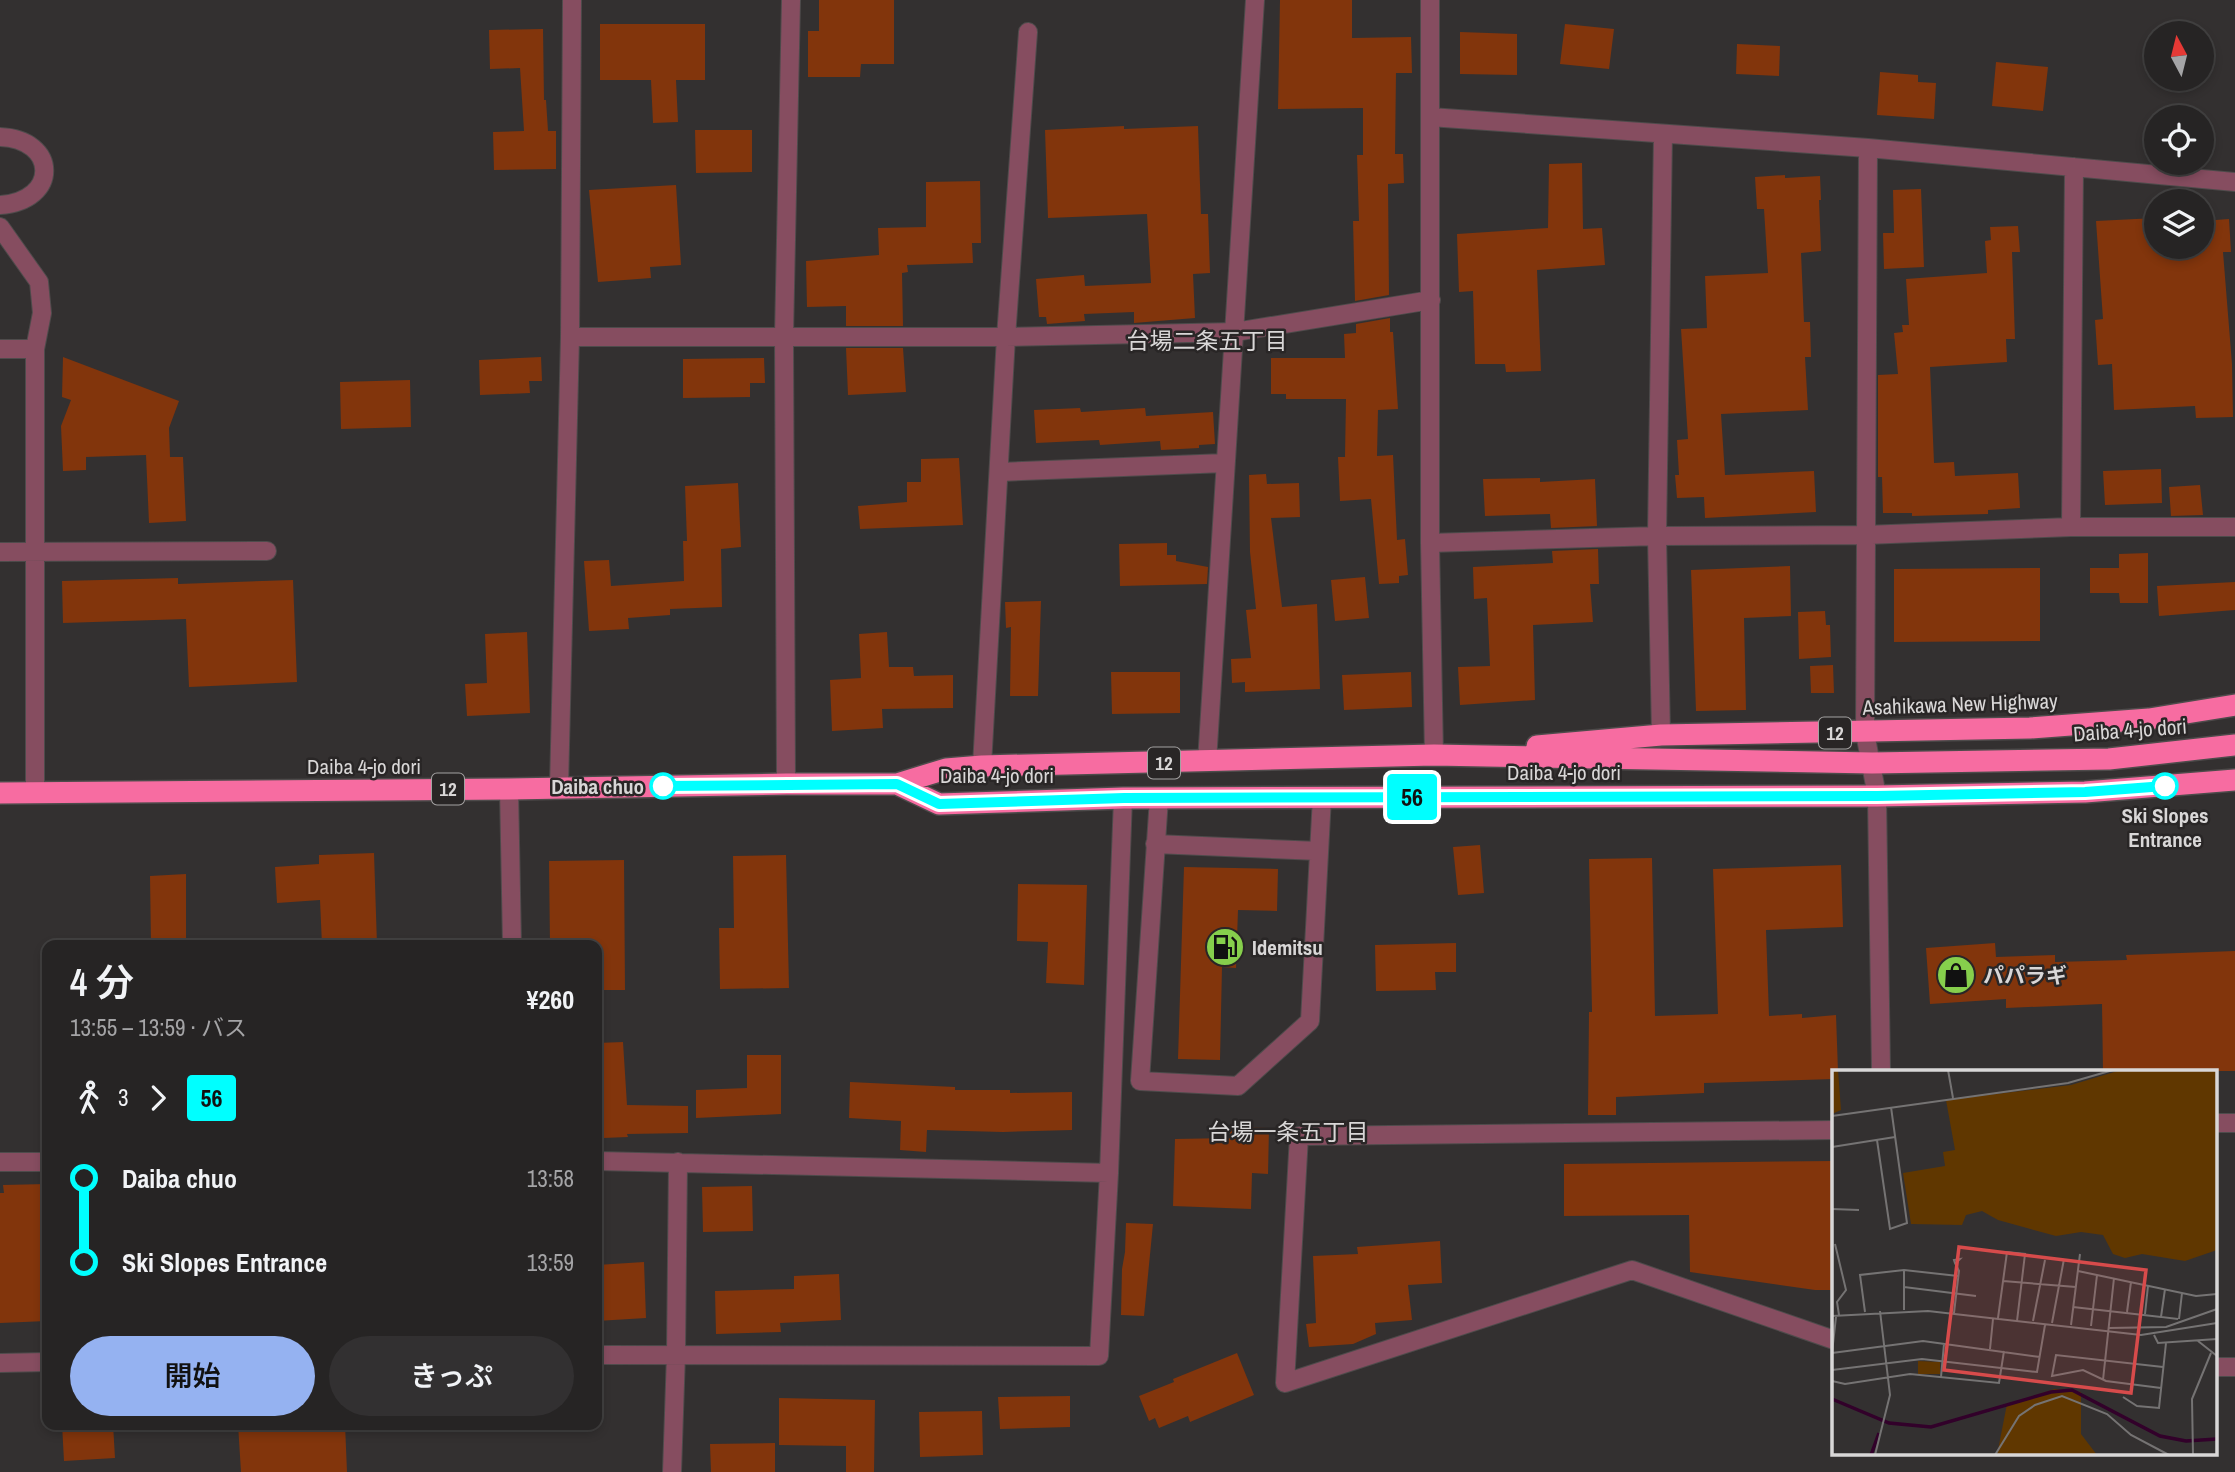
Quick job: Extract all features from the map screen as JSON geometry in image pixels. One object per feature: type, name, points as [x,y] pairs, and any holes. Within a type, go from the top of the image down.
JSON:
[{"type":"highway","name":"Asahikawa New Highway","points":[[1434,755],[1661,735],[1865,733],[2043,727],[2149,719],[2235,705]]},
{"type":"highway","name":"Daiba 4-jo dori","points":[[0,793],[897,784],[946,769],[982,766],[1434,755],[1872,763],[2109,759],[2235,746]]},
{"type":"highway","name":"Daiba 4-jo dori","points":[[897,784],[939,804],[1124,798],[1877,796],[2085,792],[2235,780]]},
{"type":"street","points":[[559,787],[570,337],[572,0]]},
{"type":"street","points":[[786,784],[784,336],[791,0]]},
{"type":"street","points":[[1207,762],[1255,0]]},
{"type":"street","points":[[1430,0],[1430,543],[1434,755]]},
{"type":"street","points":[[982,766],[1006,337],[1028,32]]},
{"type":"street","points":[[1430,117],[1868,148],[2235,182]]},
{"type":"street","points":[[1661,735],[1657,536],[1663,134]]},
{"type":"street","points":[[0,136],[32,145],[45,169],[41,186],[30,198],[0,205]]},
{"type":"street","points":[[1868,148],[1865,733],[1877,796],[1881,1070]]},
{"type":"street","points":[[2071,527],[2074,167]]},
{"type":"street","points":[[0,227],[39,282],[42,313],[35,349],[35,792]]},
{"type":"street","points":[[570,337],[1006,337],[1235,332],[1431,300]]},
{"type":"street","points":[[0,349],[35,349]]},
{"type":"street","points":[[1000,472],[1225,463]]},
{"type":"street","points":[[1430,543],[1657,536],[1866,536],[2071,527],[2235,527]]},
{"type":"street","points":[[0,552],[267,551]]},
{"type":"street","points":[[509,789],[512,940]]},
{"type":"street","points":[[1158,798],[1140,1081],[1238,1086],[1310,1021],[1322,797]]},
{"type":"street","points":[[602,1355],[1098,1356],[1109,1173],[1124,798]]},
{"type":"street","points":[[1155,844],[1319,851]]},
{"type":"street","points":[[1832,1130],[1299,1136],[1285,1383],[1632,1270],[1832,1339]]},
{"type":"street","points":[[0,1162],[42,1161]]},
{"type":"street","points":[[602,1161],[1109,1173]]},
{"type":"street","points":[[672,1472],[678,1162]]},
{"type":"street","points":[[0,1363],[42,1362]]},
{"type":"building","points":[[819,0],[894,0],[894,64],[861,64],[860,77],[808,77],[808,31],[819,31]]},
{"type":"building","points":[[1280,0],[1352,0],[1352,38],[1411,37],[1412,73],[1396,73],[1395,154],[1403,154],[1404,183],[1388,184],[1389,295],[1355,301],[1353,221],[1359,221],[1357,155],[1363,155],[1363,108],[1278,109]]},
{"type":"building","points":[[600,24],[705,24],[705,80],[676,80],[678,122],[653,123],[651,80],[600,80]]},
{"type":"building","points":[[1565,24],[1614,29],[1609,69],[1560,64]]},
{"type":"building","points":[[543,29],[544,100],[548,131],[556,131],[556,169],[494,170],[493,132],[524,131],[520,68],[490,69],[489,30]]},
{"type":"building","points":[[1460,32],[1517,34],[1517,75],[1460,74]]},
{"type":"building","points":[[1737,44],[1780,46],[1779,76],[1736,74]]},
{"type":"building","points":[[1996,62],[2048,67],[2043,111],[1992,106]]},
{"type":"building","points":[[1880,72],[1918,75],[1918,82],[1936,83],[1934,119],[1877,115]]},
{"type":"building","points":[[1124,126],[1124,129],[1198,126],[1201,214],[1208,214],[1210,273],[1193,274],[1195,318],[1134,323],[1134,312],[1084,314],[1085,321],[1047,324],[1046,317],[1039,317],[1036,279],[1084,275],[1085,286],[1151,283],[1147,214],[1048,218],[1045,130]]},
{"type":"building","points":[[695,130],[752,130],[752,172],[696,173]]},
{"type":"building","points":[[1582,163],[1583,229],[1602,228],[1605,265],[1537,270],[1541,371],[1506,372],[1505,364],[1475,364],[1473,291],[1459,292],[1457,234],[1548,228],[1549,164]]},
{"type":"building","points":[[1785,175],[1785,178],[1820,176],[1821,251],[1801,253],[1804,322],[1810,322],[1811,357],[1805,357],[1808,410],[1721,414],[1725,475],[1814,471],[1816,512],[1705,518],[1704,497],[1677,498],[1677,440],[1688,439],[1681,329],[1707,328],[1705,276],[1768,273],[1764,209],[1757,209],[1755,177]]},
{"type":"building","points":[[980,181],[981,243],[972,243],[973,263],[907,265],[908,272],[902,273],[903,326],[846,326],[846,306],[807,307],[806,261],[879,255],[878,228],[926,227],[926,182]]},
{"type":"building","points":[[676,185],[681,265],[650,267],[651,278],[598,282],[589,190]]},
{"type":"building","points":[[1921,189],[1924,267],[1884,269],[1883,233],[1894,233],[1893,190]]},
{"type":"building","points":[[2144,219],[2144,259],[2214,259],[2214,220],[2229,219],[2231,252],[2223,252],[2232,364],[2233,417],[2196,418],[2195,406],[2114,410],[2112,364],[2098,365],[2095,320],[2103,319],[2096,221]]},
{"type":"building","points":[[2018,226],[2020,252],[2012,252],[2015,339],[2006,339],[2007,362],[1930,367],[1934,463],[1954,462],[1955,476],[2018,473],[2020,508],[1988,510],[1988,514],[1912,516],[1912,513],[1883,513],[1882,477],[1878,477],[1878,375],[1898,374],[1894,333],[1903,332],[1902,325],[1909,325],[1906,279],[1987,273],[1985,241],[1991,240],[1990,227]]},
{"type":"building","points":[[1390,318],[1398,409],[1378,410],[1377,456],[1393,455],[1397,540],[1405,539],[1408,575],[1399,576],[1399,583],[1379,584],[1371,499],[1340,501],[1338,457],[1345,457],[1346,399],[1286,399],[1286,394],[1271,394],[1271,358],[1345,358],[1344,334],[1356,333],[1356,324]]},
{"type":"building","points":[[846,348],[903,348],[906,392],[848,395]]},
{"type":"building","points":[[63,357],[179,401],[169,428],[170,457],[183,457],[186,521],[149,523],[146,455],[86,457],[86,470],[63,471],[61,426],[71,400],[62,397]]},
{"type":"building","points":[[541,357],[542,381],[529,381],[530,393],[480,395],[479,360]]},
{"type":"building","points":[[764,358],[765,383],[750,383],[750,397],[683,398],[683,359]]},
{"type":"building","points":[[410,380],[411,427],[341,429],[340,382]]},
{"type":"building","points":[[1080,408],[1081,412],[1145,408],[1146,416],[1213,412],[1215,444],[1199,445],[1199,448],[1161,450],[1160,441],[1100,445],[1099,440],[1036,443],[1034,410]]},
{"type":"building","points":[[959,458],[963,525],[860,529],[858,506],[907,502],[907,482],[921,482],[921,459]]},
{"type":"building","points":[[2161,469],[2162,503],[2105,505],[2103,471]]},
{"type":"building","points":[[1266,474],[1267,484],[1299,483],[1300,517],[1271,518],[1282,607],[1317,604],[1320,689],[1245,692],[1245,682],[1232,683],[1231,659],[1251,658],[1246,610],[1256,609],[1250,552],[1249,475]]},
{"type":"building","points":[[1540,478],[1540,482],[1595,479],[1597,526],[1551,528],[1550,514],[1485,516],[1483,479]]},
{"type":"building","points":[[738,483],[741,547],[721,549],[722,607],[670,609],[670,615],[628,618],[629,629],[589,631],[584,561],[609,560],[611,586],[684,581],[683,541],[687,541],[685,486]]},
{"type":"building","points":[[2200,485],[2203,515],[2171,516],[2169,487]]},
{"type":"building","points":[[1167,543],[1167,555],[1176,555],[1176,561],[1208,567],[1207,584],[1120,586],[1119,544]]},
{"type":"building","points":[[1598,549],[1599,584],[1590,584],[1593,622],[1533,625],[1535,700],[1460,705],[1458,667],[1490,666],[1487,598],[1474,599],[1473,567],[1553,563],[1552,551]]},
{"type":"building","points":[[2148,553],[2148,603],[2120,603],[2119,593],[2090,593],[2090,568],[2119,568],[2119,554]]},
{"type":"building","points":[[1790,566],[1791,616],[1744,618],[1746,710],[1696,711],[1691,570]]},
{"type":"building","points":[[2040,568],[2040,641],[1894,642],[1894,569]]},
{"type":"building","points":[[1365,577],[1369,618],[1335,621],[1331,580]]},
{"type":"building","points":[[178,578],[178,584],[293,580],[297,682],[189,687],[186,619],[63,623],[62,581]]},
{"type":"building","points":[[2235,582],[2235,610],[2159,616],[2157,586]]},
{"type":"building","points":[[1041,601],[1038,696],[1010,696],[1011,627],[1006,628],[1005,602]]},
{"type":"building","points":[[1825,611],[1826,625],[1830,625],[1831,657],[1799,659],[1798,612]]},
{"type":"building","points":[[527,632],[530,713],[467,716],[465,684],[487,683],[485,634]]},
{"type":"building","points":[[887,632],[889,667],[913,667],[914,676],[953,675],[953,708],[882,709],[883,728],[832,731],[830,680],[861,678],[859,634]]},
{"type":"building","points":[[1833,665],[1834,693],[1811,693],[1810,666]]},
{"type":"building","points":[[1111,672],[1180,672],[1180,713],[1112,714]]},
{"type":"building","points":[[1411,672],[1412,707],[1344,710],[1342,675]]},
{"type":"building","points":[[1480,845],[1484,893],[1458,895],[1453,847]]},
{"type":"building","points":[[374,853],[377,940],[322,940],[320,900],[277,903],[275,867],[319,864],[319,855]]},
{"type":"building","points":[[786,855],[789,988],[720,989],[719,928],[734,928],[733,856]]},
{"type":"building","points":[[1652,858],[1655,1016],[1718,1014],[1713,869],[1841,865],[1843,927],[1766,930],[1769,1016],[1802,1014],[1802,1018],[1836,1015],[1838,1070],[1832,1070],[1832,1079],[1704,1083],[1704,1093],[1616,1097],[1616,1115],[1588,1115],[1589,1012],[1592,1012],[1589,859]]},
{"type":"building","points":[[624,860],[625,990],[602,990],[602,940],[550,940],[549,861]]},
{"type":"building","points":[[1184,867],[1278,869],[1277,911],[1238,910],[1236,968],[1222,967],[1220,1060],[1178,1059]]},
{"type":"building","points":[[186,874],[186,940],[151,940],[150,876]]},
{"type":"building","points":[[1018,884],[1087,885],[1084,985],[1046,983],[1048,942],[1017,941]]},
{"type":"building","points":[[1456,943],[1456,972],[1435,972],[1436,990],[1376,991],[1375,945]]},
{"type":"building","points":[[1995,943],[1996,957],[2055,955],[2055,962],[2127,960],[2126,955],[2235,951],[2235,1071],[2103,1070],[2102,1004],[2006,1008],[2006,999],[1930,1004],[1926,948]]},
{"type":"building","points":[[623,1042],[627,1105],[688,1106],[688,1133],[627,1134],[628,1137],[603,1138],[602,1043]]},
{"type":"building","points":[[747,1055],[781,1055],[781,1114],[696,1118],[696,1090],[747,1088]]},
{"type":"building","points":[[850,1082],[955,1087],[955,1090],[1010,1090],[1010,1093],[1072,1092],[1072,1130],[927,1130],[926,1152],[900,1150],[901,1121],[849,1118]]},
{"type":"building","points":[[1230,1127],[1269,1128],[1268,1174],[1252,1173],[1251,1209],[1173,1206],[1175,1139],[1230,1138]]},
{"type":"building","points":[[1832,1161],[1832,1290],[1815,1290],[1690,1272],[1689,1215],[1564,1216],[1564,1164]]},
{"type":"building","points":[[42,1184],[42,1321],[0,1323],[0,1193],[4,1193],[3,1185]]},
{"type":"building","points":[[752,1186],[753,1231],[703,1232],[702,1187]]},
{"type":"building","points":[[1126,1223],[1153,1224],[1144,1316],[1121,1315]]},
{"type":"building","points":[[1440,1241],[1442,1283],[1408,1285],[1412,1320],[1375,1323],[1376,1334],[1353,1344],[1309,1347],[1306,1324],[1316,1323],[1313,1256],[1358,1254],[1357,1247]]},
{"type":"building","points":[[644,1262],[646,1318],[602,1321],[602,1265]]},
{"type":"building","points":[[839,1274],[841,1320],[780,1323],[781,1332],[716,1334],[715,1291],[794,1289],[794,1276]]},
{"type":"building","points":[[1237,1353],[1254,1395],[1190,1422],[1188,1416],[1159,1428],[1155,1418],[1149,1421],[1139,1396]]},
{"type":"building","points":[[1070,1396],[1070,1427],[1000,1429],[998,1397]]},
{"type":"building","points":[[779,1398],[875,1400],[874,1472],[846,1472],[846,1446],[779,1445]]},
{"type":"building","points":[[982,1411],[983,1455],[920,1457],[919,1412]]},
{"type":"building","points":[[62,1430],[113,1430],[115,1458],[64,1461]]},
{"type":"building","points":[[238,1430],[345,1430],[347,1472],[241,1472]]},
{"type":"building","points":[[775,1443],[775,1472],[711,1472],[710,1444]]},
{"type":"bus line","name":"56","points":[[663,786],[897,784],[939,804],[1124,798],[1877,796],[2085,792],[2165,786]]},
{"type":"place","name":"Daiba chuo","points":[[663,786]]},
{"type":"place","name":"Ski Slopes Entrance","points":[[2165,786]]},
{"type":"place","name":"Idemitsu","points":[[1225,947]]},
{"type":"place","name":"パパラギ","points":[[1956,975]]},
{"type":"district","name":"台場二条五丁目","points":[[1207,340]]},
{"type":"district","name":"台場一条五丁目","points":[[1288,1131]]}]
